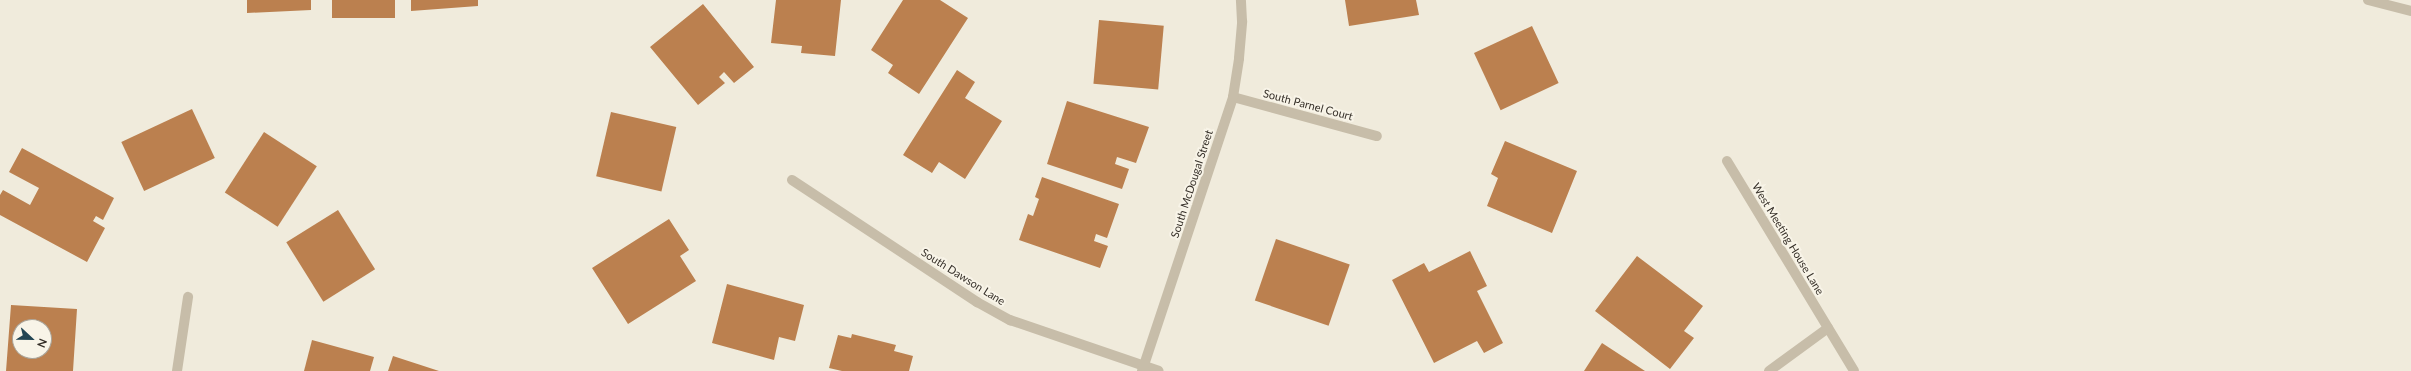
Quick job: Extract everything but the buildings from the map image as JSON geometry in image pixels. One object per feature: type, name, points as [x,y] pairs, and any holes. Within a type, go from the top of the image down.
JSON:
[{"type":"street","name":"South McDougal Street","points":[[1143,369],[1233,97],[1240,51],[1241,0]]},
{"type":"street","points":[[2368,0],[2411,11]]},
{"type":"street","name":"South Parnel Court","points":[[1233,97],[1377,136]]},
{"type":"street","name":"West Meeting House Lane","points":[[1727,161],[1854,371]]},
{"type":"street","name":"South Dawson Lane","points":[[792,180],[977,302],[1010,320],[1143,369],[1159,371]]},
{"type":"street","points":[[177,371],[188,297]]},
{"type":"street","points":[[1769,371],[1828,328]]}]
